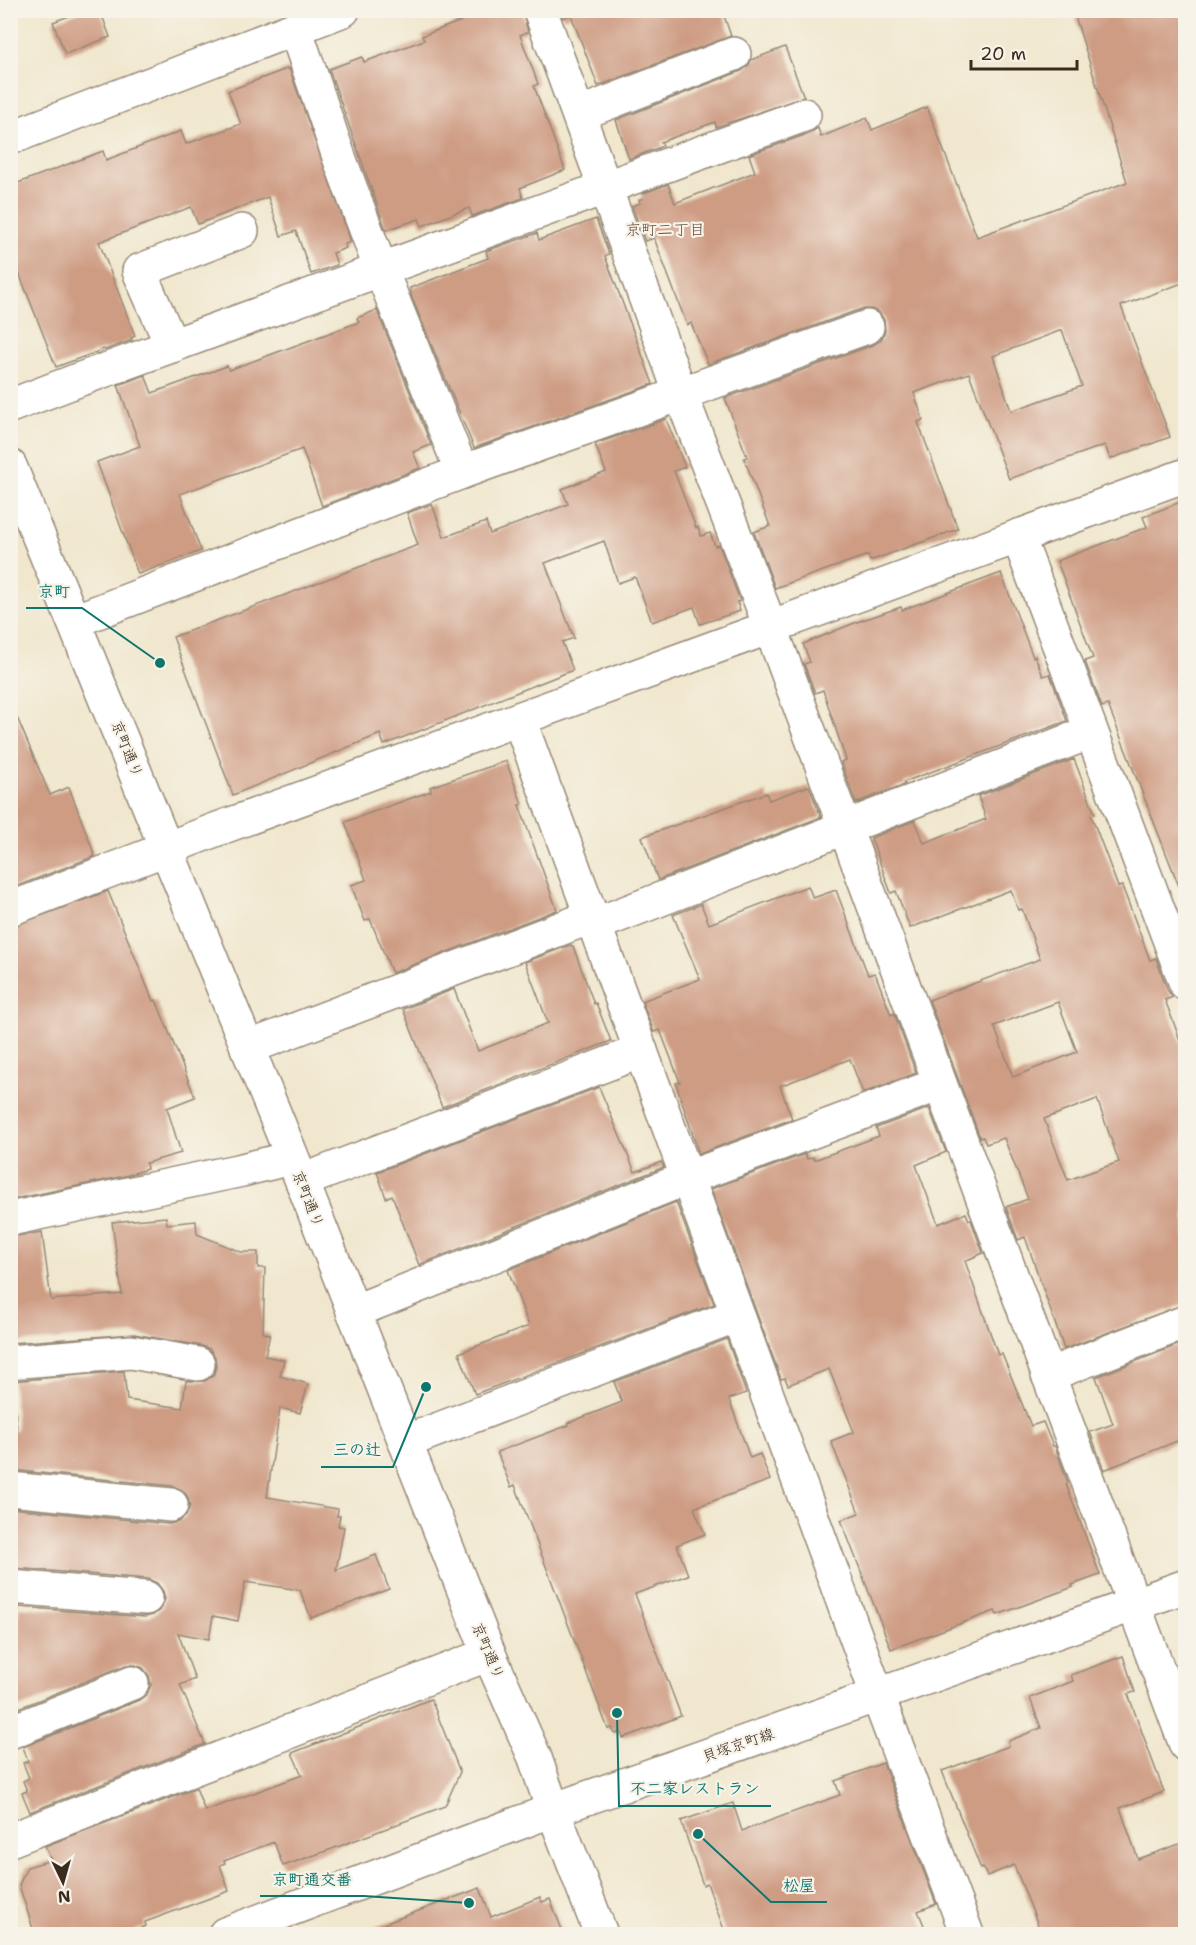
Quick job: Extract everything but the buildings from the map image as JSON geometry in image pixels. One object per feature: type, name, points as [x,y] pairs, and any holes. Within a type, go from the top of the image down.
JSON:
[{"type":"street","points":[[10,138],[343,10]]},
{"type":"street","points":[[540,10],[681,395],[770,626],[1185,1745]]},
{"type":"street","points":[[295,28],[381,270],[462,472]]},
{"type":"street","points":[[579,114],[734,54]]},
{"type":"street","points":[[10,406],[804,115]]},
{"type":"street","points":[[172,346],[139,271],[242,231]]},
{"type":"street","points":[[74,621],[462,472],[867,327]]},
{"type":"street","name":"京町通り","points":[[10,466],[168,848],[489,1654],[535,1758],[601,1935]]},
{"type":"street","points":[[10,909],[168,848],[1185,475]]},
{"type":"street","points":[[1018,536],[1185,984]]},
{"type":"street","points":[[519,719],[968,1935]]},
{"type":"street","points":[[247,1048],[845,827],[1091,732]]},
{"type":"street","points":[[10,1218],[242,1170],[296,1169],[641,1051]]},
{"type":"street","points":[[353,1312],[687,1178],[940,1084]]},
{"type":"street","points":[[405,1442],[738,1315]]},
{"type":"street","points":[[1048,1375],[1185,1322]]},
{"type":"street","points":[[10,1362],[131,1352],[198,1364]]},
{"type":"street","points":[[10,1489],[171,1505]]},
{"type":"street","name":"貝塚京町線","points":[[225,1935],[553,1810],[1185,1586]]},
{"type":"street","points":[[10,1587],[146,1598]]},
{"type":"street","points":[[10,1840],[489,1654]]},
{"type":"street","points":[[10,1732],[132,1683]]},
{"type":"place","name":"京町","points":[[160,663]]},
{"type":"place","name":"三の辻","points":[[426,1387]]},
{"type":"place","name":"不二家レストラン","points":[[617,1713]]},
{"type":"place","name":"松屋","points":[[698,1834]]},
{"type":"place","name":"京町通交番","points":[[469,1903]]},
{"type":"district","name":"京町二丁目","points":[[665,229]]}]
